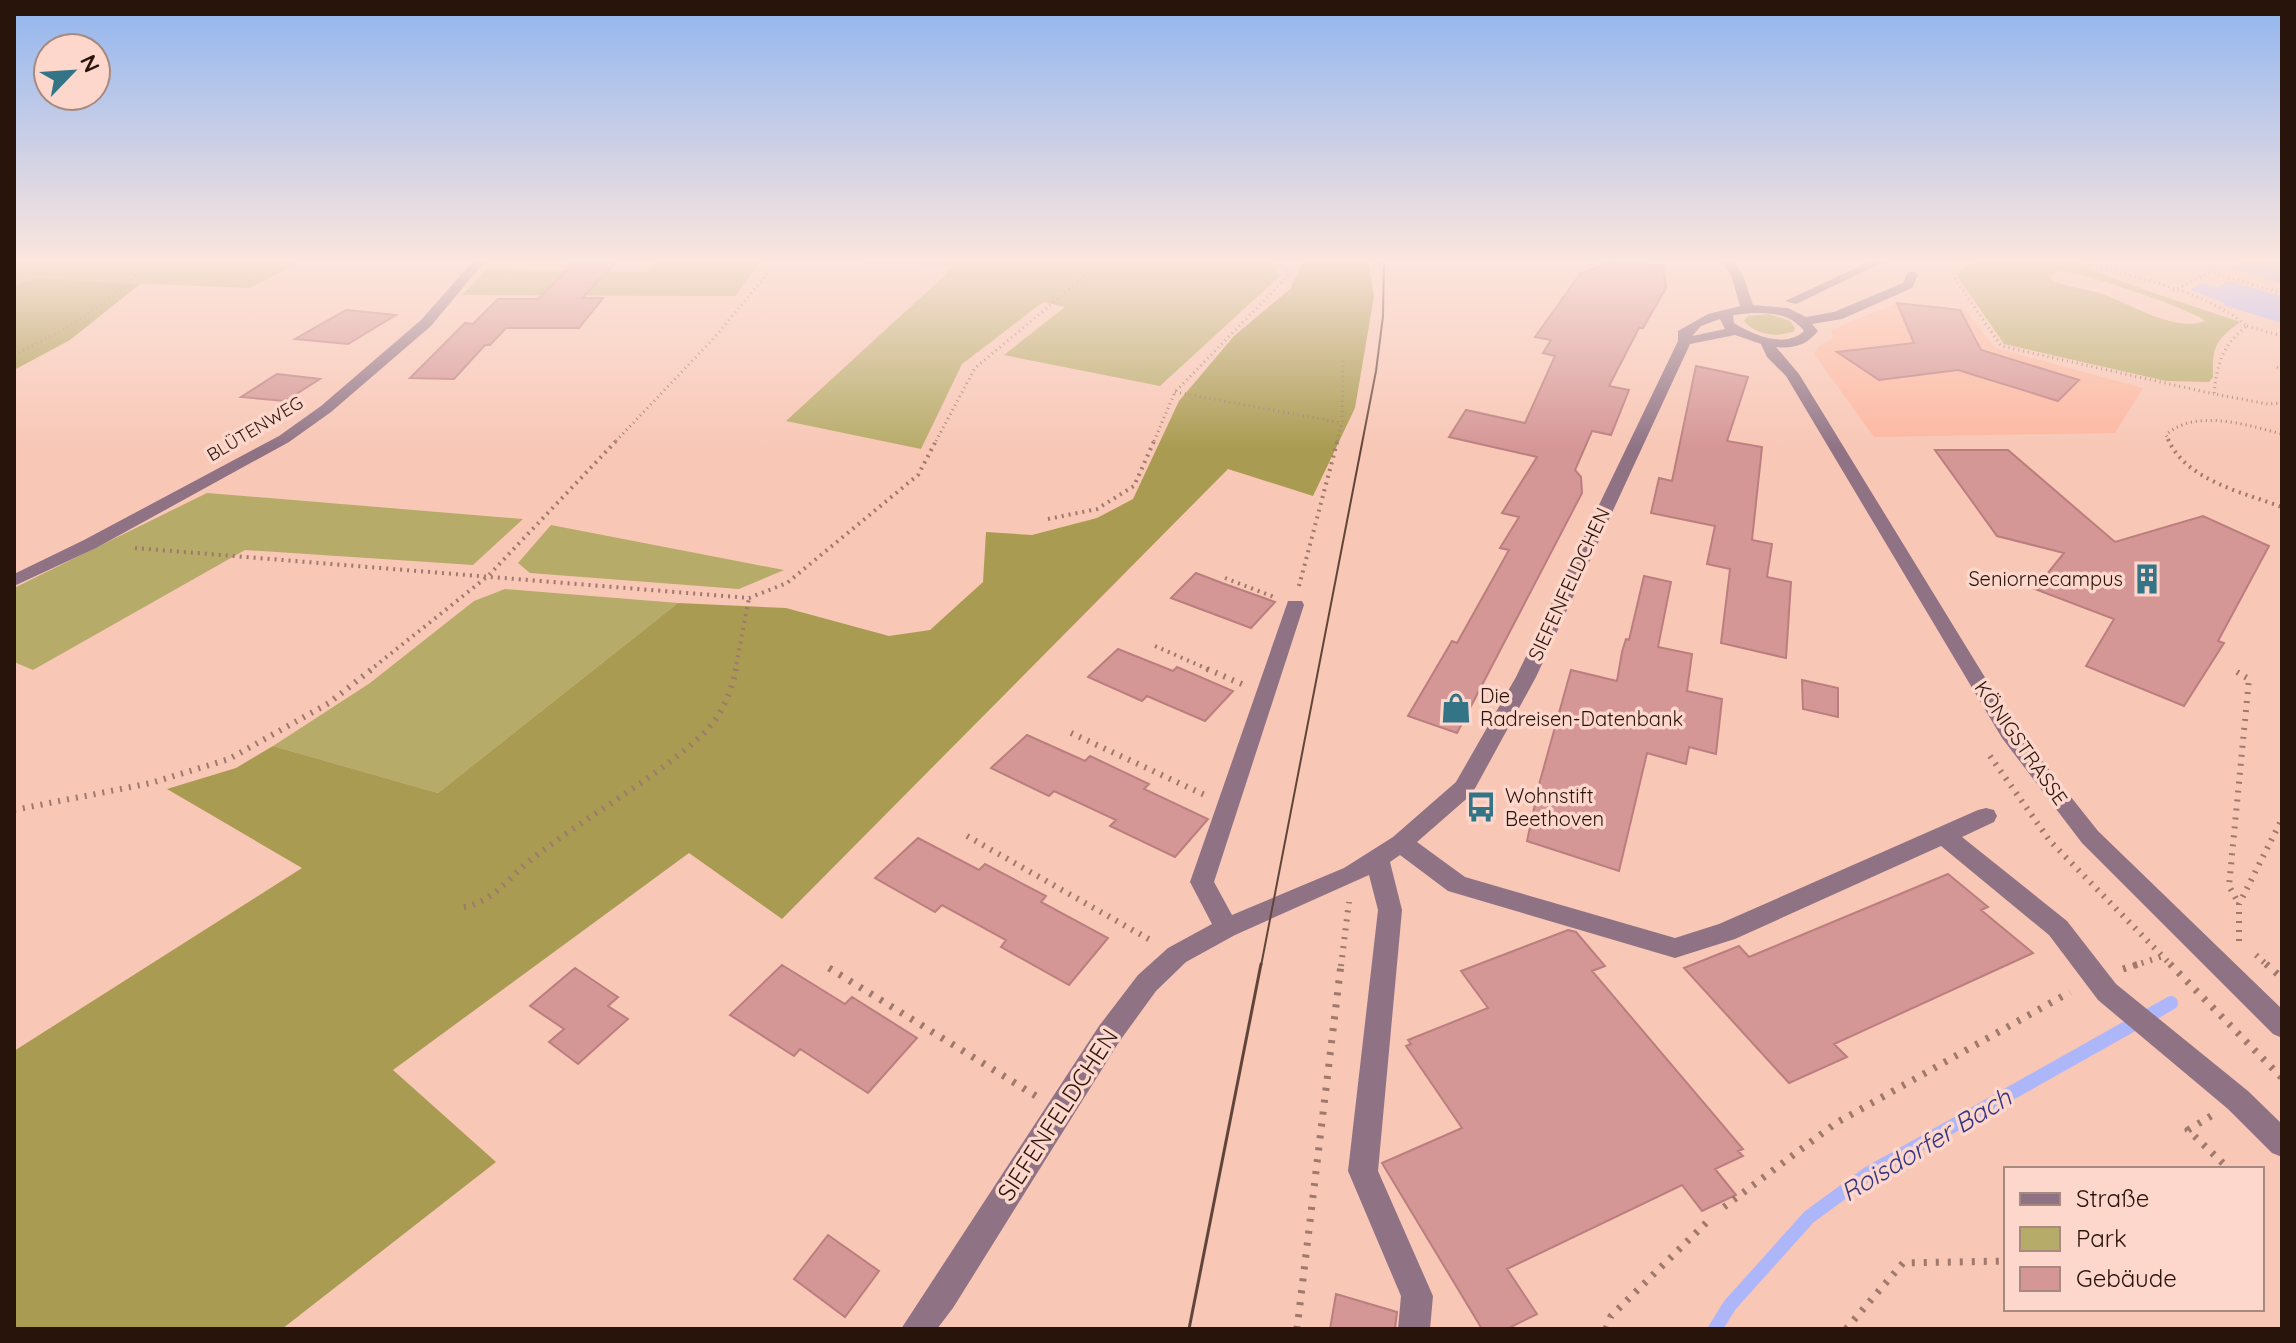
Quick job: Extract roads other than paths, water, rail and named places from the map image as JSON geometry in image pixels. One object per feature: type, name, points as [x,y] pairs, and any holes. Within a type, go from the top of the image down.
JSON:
[{"type":"street","name":"BLÜTENWEG","points":[[14,581],[90,544],[284,439],[326,409],[425,324]]},
{"type":"street","name":"SIEFENFELDCHEN","points":[[917,1329],[942,1297],[1109,1034],[1147,983],[1177,955],[1226,928],[1352,874],[1389,850],[1464,788],[1526,677],[1685,341],[1685,331],[1696,324]]},
{"type":"street","points":[[1728,324],[1735,331]]},
{"type":"street","points":[[1685,341],[1735,331],[1766,341],[1795,341],[1809,336],[1811,331],[1806,324]]},
{"type":"street","name":"KÖNIGSTRASSE","points":[[1766,341],[1772,354],[1792,374],[2009,733],[2090,837],[2282,1026]]},
{"type":"street","points":[[1792,374],[1797,356],[1795,341]]},
{"type":"street","points":[[1226,928],[1202,882],[1295,605]]},
{"type":"street","points":[[1414,1329],[1417,1296],[1363,1171],[1390,910],[1389,850],[1457,884],[1675,948],[1726,932],[1986,816]]},
{"type":"street","points":[[1945,836],[2058,928],[2100,985],[2238,1100],[2282,1143]]},
{"type":"waterway","name":"Roisdorfer Bach","points":[[1715,1329],[1730,1305],[1809,1217],[1869,1173],[2171,1003]]},
{"type":"tram line","points":[[1261,966],[1376,371],[1382,324]]},
{"type":"tram line","points":[[1189,1329],[1261,964]]},
{"type":"place","name":"Seniornecampus","points":[[2147,579]]},
{"type":"place","name":"Die Radreisen-Datenbank","points":[[1456,708]]},
{"type":"place","name":"Wohnstift Beethoven","points":[[1481,807]]}]
